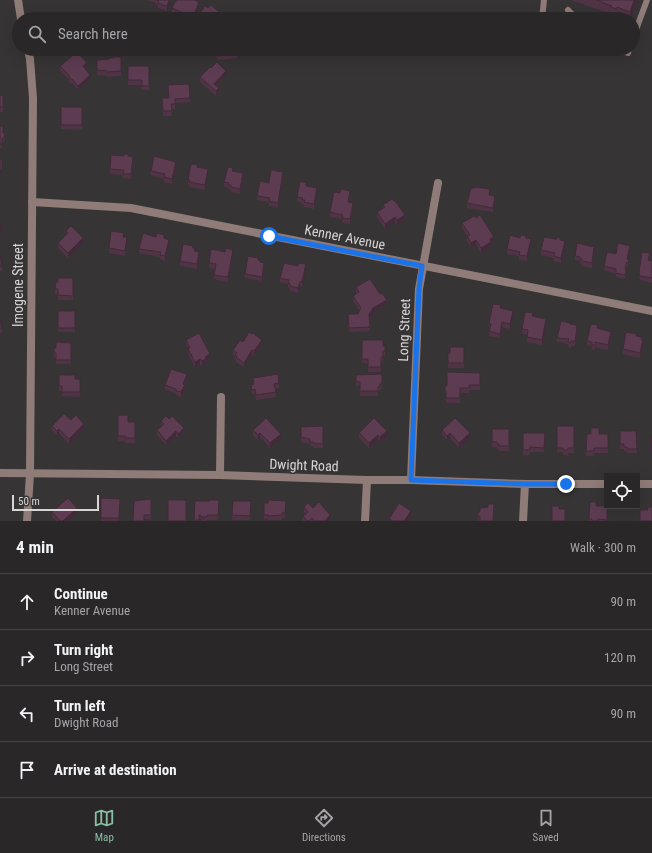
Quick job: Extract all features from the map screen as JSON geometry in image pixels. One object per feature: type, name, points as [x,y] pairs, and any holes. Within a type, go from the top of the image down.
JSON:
[{"type":"street","points":[[18,0],[20,12]]},
{"type":"street","name":"Imogene Street","points":[[27,521],[30,474],[33,98],[29,56]]},
{"type":"street","name":"Long Street","points":[[411,480],[419,288],[438,183]]},
{"type":"street","name":"Kenner Avenue","points":[[32,202],[131,208],[652,311]]},
{"type":"street","points":[[220,475],[221,397]]},
{"type":"street","name":"Dwight Road","points":[[0,473],[220,475],[525,484],[604,484]]},
{"type":"street","points":[[366,521],[367,480]]},
{"type":"street","points":[[524,521],[525,484]]},
{"type":"street","points":[[640,484],[652,484]]},
{"type":"lane","points":[[543,12],[544,0]]},
{"type":"lane","points":[[640,18],[646,0]]},
{"type":"building","points":[[157,0],[169,0],[167,6],[158,3],[159,1]]},
{"type":"building","points":[[176,0],[195,0],[199,2],[195,12],[181,12],[172,8]]},
{"type":"building","points":[[596,0],[634,0],[630,12],[617,7],[616,9]]},
{"type":"building","points":[[211,5],[219,12],[201,12],[205,6],[208,8]]},
{"type":"building","points":[[72,56],[81,56],[87,63],[83,66],[90,75],[78,86],[60,66]]},
{"type":"building","points":[[113,57],[121,57],[121,71],[107,72],[97,70],[97,60],[109,59]]},
{"type":"building","points":[[217,62],[226,71],[214,84],[219,88],[216,91],[200,77]]},
{"type":"building","points":[[128,66],[149,66],[149,86],[142,86],[142,80],[128,80]]},
{"type":"building","points":[[189,84],[190,98],[175,99],[175,104],[171,104],[172,111],[163,111],[162,98],[169,98],[168,85]]},
{"type":"building","points":[[0,95],[3,95],[3,107],[0,107]]},
{"type":"building","points":[[61,107],[82,107],[82,125],[61,125]]},
{"type":"building","points":[[0,126],[3,126],[3,133],[5,133],[4,138],[2,138],[2,144],[0,144]]},
{"type":"building","points":[[124,154],[128,154],[128,156],[133,157],[131,174],[123,174],[124,170],[110,169],[111,155],[124,156]]},
{"type":"building","points":[[154,156],[176,162],[172,179],[164,177],[165,174],[151,171]]},
{"type":"building","points":[[0,159],[2,159],[2,169],[0,170]]},
{"type":"building","points":[[191,164],[208,169],[205,185],[189,182],[190,180],[188,180]]},
{"type":"building","points":[[228,167],[233,168],[232,171],[243,173],[240,189],[231,187],[231,185],[228,185],[229,183],[224,182]]},
{"type":"building","points":[[271,170],[283,172],[278,203],[269,201],[270,198],[257,196],[260,181],[269,183]]},
{"type":"building","points":[[300,181],[306,183],[306,186],[317,188],[314,204],[304,202],[305,200],[302,200],[303,198],[297,197]]},
{"type":"building","points":[[471,188],[490,189],[489,195],[495,196],[493,208],[467,203]]},
{"type":"building","points":[[341,189],[350,191],[348,202],[353,203],[350,219],[342,218],[343,215],[330,212],[334,192],[340,193]]},
{"type":"building","points":[[392,199],[405,215],[397,220],[395,217],[385,224],[377,212],[385,207],[383,205]]},
{"type":"building","points":[[480,215],[494,237],[490,239],[491,242],[481,248],[476,240],[471,243],[467,236],[470,235],[462,223],[474,216],[476,218]]},
{"type":"building","points":[[71,226],[83,238],[68,253],[58,243],[68,233],[66,231]]},
{"type":"building","points":[[111,231],[124,233],[123,237],[127,237],[125,251],[109,248]]},
{"type":"building","points":[[143,233],[156,237],[157,233],[164,235],[164,238],[169,240],[165,256],[160,255],[161,252],[139,249]]},
{"type":"building","points":[[510,235],[520,238],[521,235],[531,239],[527,256],[519,255],[520,252],[507,249]]},
{"type":"building","points":[[544,237],[557,239],[560,237],[560,240],[565,241],[561,258],[554,256],[555,253],[541,250]]},
{"type":"building","points":[[577,243],[594,247],[592,263],[582,261],[580,257],[575,256]]},
{"type":"building","points":[[618,243],[630,246],[627,259],[629,260],[625,269],[625,275],[616,273],[616,269],[604,266],[607,252],[616,254]]},
{"type":"building","points":[[183,244],[193,246],[195,249],[194,251],[199,252],[197,264],[180,261]]},
{"type":"building","points":[[226,248],[233,250],[228,277],[214,275],[216,264],[209,263],[211,249],[225,252]]},
{"type":"building","points":[[642,252],[650,253],[648,260],[652,261],[652,278],[640,276],[639,272]]},
{"type":"building","points":[[0,254],[2,266],[0,266]]},
{"type":"building","points":[[248,256],[258,258],[260,262],[264,263],[262,277],[245,274]]},
{"type":"building","points":[[284,263],[298,266],[298,263],[306,264],[302,282],[300,282],[298,288],[290,286],[288,283],[289,280],[280,278]]},
{"type":"building","points":[[58,278],[73,278],[73,296],[58,295],[58,289],[55,289]]},
{"type":"building","points":[[370,279],[380,294],[382,293],[387,300],[373,308],[369,314],[370,327],[349,328],[348,314],[358,314],[361,308],[353,296],[359,292],[356,287]]},
{"type":"building","points":[[493,304],[501,305],[500,308],[513,311],[510,324],[502,322],[500,334],[489,331]]},
{"type":"building","points":[[58,311],[75,311],[75,328],[58,328]]},
{"type":"building","points":[[525,312],[533,313],[532,316],[546,319],[542,340],[527,337],[528,330],[522,329]]},
{"type":"building","points":[[0,317],[2,329],[0,329]]},
{"type":"building","points":[[561,321],[577,325],[575,341],[571,341],[571,343],[568,342],[569,339],[557,338]]},
{"type":"building","points":[[591,324],[598,325],[597,328],[611,332],[608,345],[595,342],[595,345],[592,345],[592,342],[587,341]]},
{"type":"building","points":[[249,332],[252,334],[253,333],[262,340],[254,351],[252,350],[244,363],[236,357],[237,356],[235,355],[237,353],[233,350],[240,340],[243,342]]},
{"type":"building","points":[[626,332],[637,334],[636,336],[642,337],[641,340],[643,340],[640,353],[623,349]]},
{"type":"building","points":[[199,333],[210,354],[205,357],[206,359],[202,361],[200,359],[195,362],[188,349],[190,348],[186,340]]},
{"type":"building","points":[[362,340],[383,340],[385,351],[383,351],[383,357],[381,357],[381,367],[368,367],[368,359],[362,359]]},
{"type":"building","points":[[56,342],[71,343],[71,360],[56,360],[54,348],[56,348]]},
{"type":"building","points":[[450,347],[464,347],[464,363],[448,363],[448,353],[450,353]]},
{"type":"building","points":[[171,369],[187,374],[183,384],[185,385],[181,392],[165,385]]},
{"type":"building","points":[[447,372],[480,373],[480,385],[469,385],[469,388],[460,388],[460,398],[446,398],[445,386],[447,386]]},
{"type":"building","points":[[278,374],[279,383],[274,384],[276,392],[256,395],[255,389],[252,390],[251,385],[254,384],[253,378]]},
{"type":"building","points":[[382,374],[382,384],[378,387],[378,391],[360,391],[360,382],[356,381],[356,375]]},
{"type":"building","points":[[59,375],[75,375],[75,379],[80,379],[80,392],[62,392],[62,386],[59,386]]},
{"type":"building","points":[[64,414],[71,420],[76,415],[84,424],[69,439],[59,429],[57,431],[52,426]]},
{"type":"building","points":[[118,415],[128,415],[128,422],[135,422],[135,438],[118,436]]},
{"type":"building","points":[[166,416],[169,419],[172,416],[184,428],[178,434],[176,431],[166,441],[157,430],[164,424],[161,421]]},
{"type":"building","points":[[266,418],[281,434],[270,443],[260,433],[258,435],[253,430]]},
{"type":"building","points":[[374,418],[387,431],[380,437],[378,435],[369,443],[359,433]]},
{"type":"building","points":[[455,418],[470,433],[459,443],[450,433],[447,436],[442,430]]},
{"type":"building","points":[[323,426],[323,444],[313,443],[310,442],[310,439],[301,437],[301,427]]},
{"type":"building","points":[[557,426],[574,426],[574,448],[563,450],[563,448],[557,448]]},
{"type":"building","points":[[591,428],[599,428],[599,434],[608,434],[608,448],[594,448],[594,451],[586,451],[587,434],[591,434]]},
{"type":"building","points":[[492,429],[509,429],[509,446],[499,446],[497,442],[492,442]]},
{"type":"building","points":[[620,431],[636,431],[637,449],[627,449],[627,447],[624,447],[624,444],[620,444]]},
{"type":"building","points":[[523,433],[545,433],[544,448],[530,447],[530,450],[523,450]]},
{"type":"building","points":[[652,435],[652,452],[651,452]]},
{"type":"building","points":[[68,498],[77,508],[63,521],[60,521],[52,512]]},
{"type":"building","points":[[101,498],[120,499],[119,518],[101,518]]},
{"type":"building","points":[[151,499],[151,515],[144,515],[144,521],[133,521],[134,501]]},
{"type":"building","points":[[168,500],[186,500],[186,521],[168,521]]},
{"type":"building","points":[[219,500],[218,515],[207,515],[207,517],[201,517],[201,515],[199,515],[199,520],[194,520],[195,501]]},
{"type":"building","points":[[268,500],[286,501],[285,513],[282,513],[282,515],[264,515],[264,503],[268,503]]},
{"type":"building","points":[[233,501],[251,501],[250,516],[232,515]]},
{"type":"building","points":[[319,502],[330,515],[325,521],[314,521],[312,518],[307,521],[303,516],[308,512],[304,507],[308,503],[313,508]]},
{"type":"building","points":[[590,502],[596,502],[596,506],[604,506],[604,509],[607,509],[607,520],[598,519],[598,521],[592,521],[592,519],[589,519]]},
{"type":"building","points":[[399,503],[411,511],[404,521],[393,521],[389,519]]},
{"type":"building","points":[[488,504],[494,504],[493,521],[480,521],[478,512],[480,512],[480,508],[488,507]]},
{"type":"building","points":[[552,506],[559,506],[559,509],[565,509],[565,521],[552,521]]},
{"type":"building","points":[[648,507],[652,507],[652,521],[640,521],[640,510],[648,510]]},
{"type":"route","points":[[269,236],[422,266],[419,288],[411,480],[566,484]]}]
